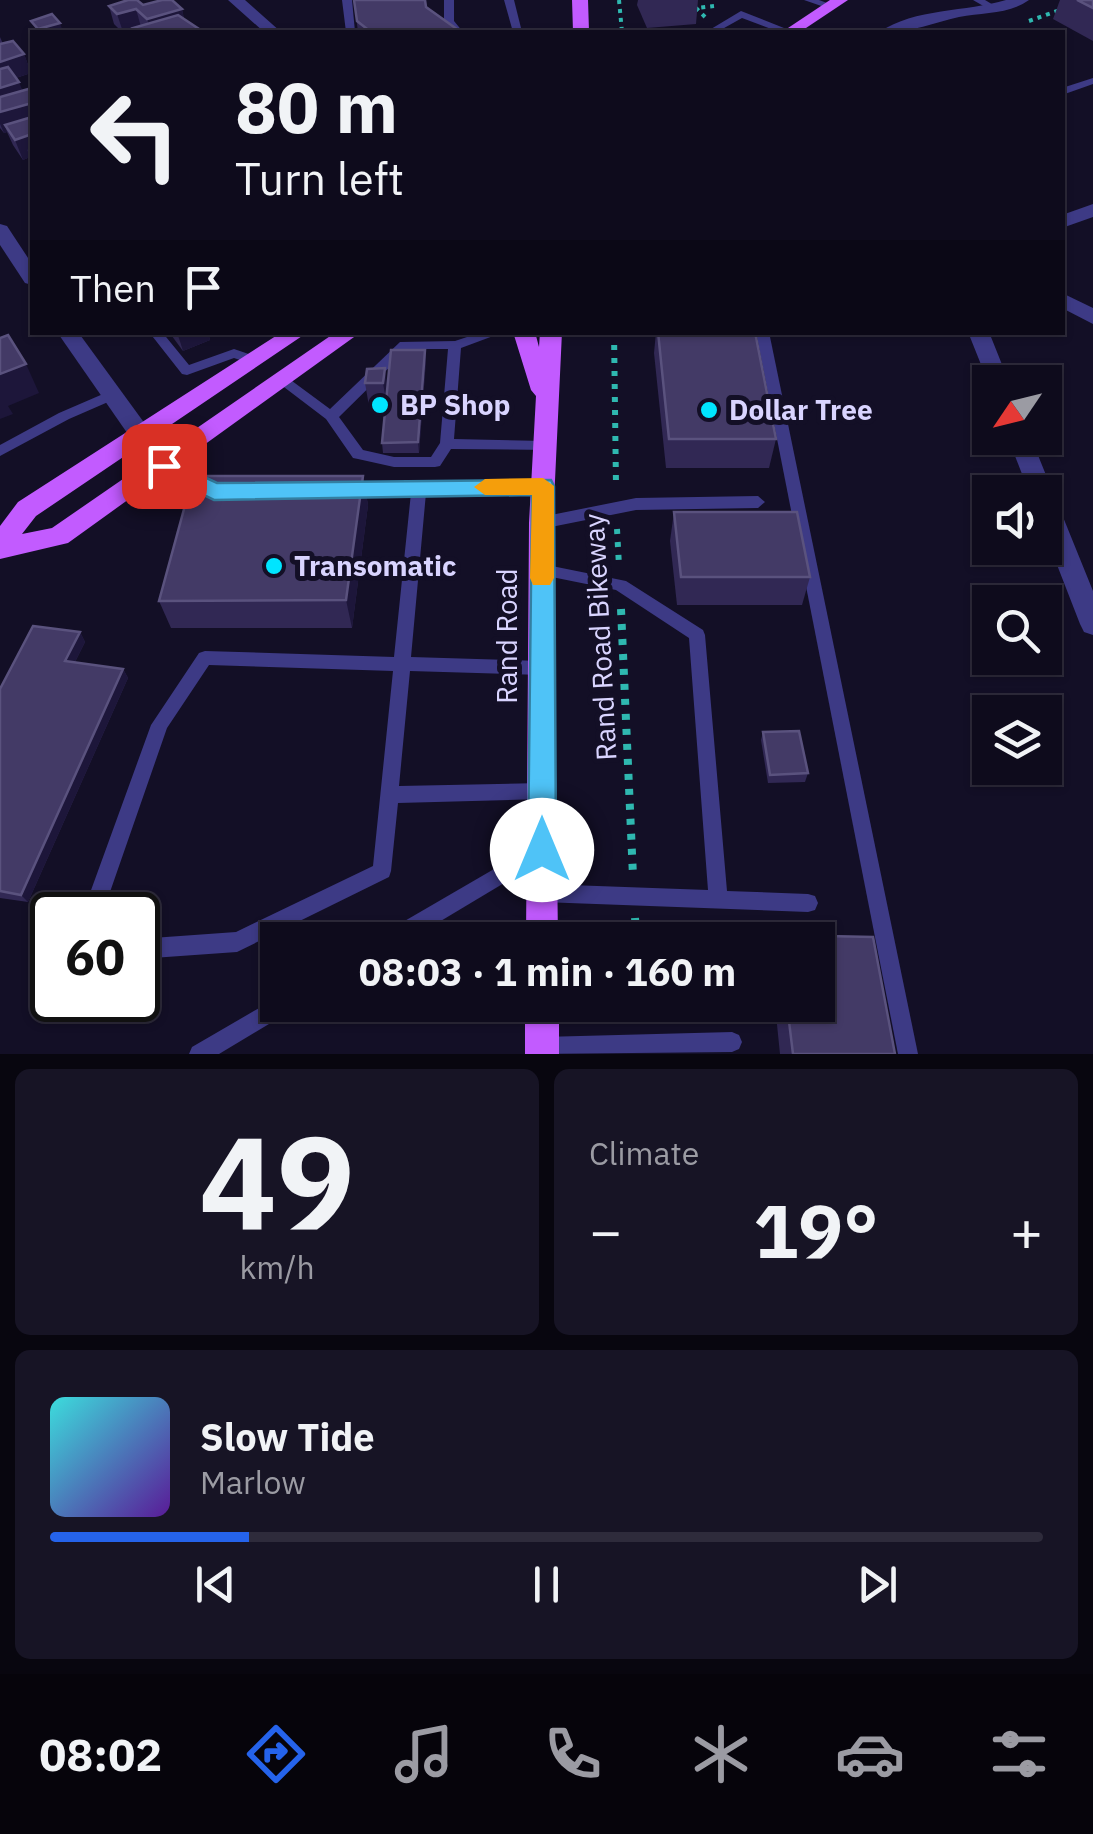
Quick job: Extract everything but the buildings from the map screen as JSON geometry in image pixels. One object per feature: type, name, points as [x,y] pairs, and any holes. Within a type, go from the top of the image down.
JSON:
[{"type":"main road","points":[[580,0],[586,30]]},
{"type":"main road","points":[[791,30],[835,3]]},
{"type":"main road","points":[[0,547],[27,509],[294,335]]},
{"type":"main road","points":[[0,547],[60,536],[346,335]]},
{"type":"main road","points":[[525,335],[547,406]]},
{"type":"main road","name":"Rand Road","points":[[542,922],[542,523],[551,335]]},
{"type":"main road","points":[[542,1022],[542,1051]]},
{"type":"street","points":[[236,0],[271,30]]},
{"type":"street","points":[[895,30],[1021,0]]},
{"type":"street","points":[[949,30],[980,21],[987,7]]},
{"type":"street","points":[[1065,221],[1093,210]]},
{"type":"street","points":[[0,230],[30,277]]},
{"type":"street","points":[[1065,301],[1093,317]]},
{"type":"street","points":[[69,335],[140,434]]},
{"type":"street","points":[[979,335],[991,365]]},
{"type":"street","points":[[1062,545],[1093,624]]},
{"type":"lane","points":[[346,0],[351,30]]},
{"type":"lane","points":[[448,0],[449,21],[457,30]]},
{"type":"lane","points":[[509,0],[517,30]]},
{"type":"lane","points":[[809,0],[835,3]]},
{"type":"lane","points":[[713,30],[741,14],[783,30]]},
{"type":"lane","points":[[1065,91],[1093,81]]},
{"type":"lane","points":[[157,335],[208,392]]},
{"type":"lane","points":[[395,335],[405,345]]},
{"type":"lane","points":[[331,416],[405,345],[456,345],[488,335]]},
{"type":"lane","points":[[763,335],[908,1054]]},
{"type":"lane","points":[[283,382],[331,416],[358,454],[394,462],[435,462],[447,444],[456,345]]},
{"type":"lane","points":[[187,371],[234,354],[255,361]]},
{"type":"lane","points":[[0,451],[110,396]]},
{"type":"lane","points":[[447,444],[545,446]]},
{"type":"lane","points":[[164,466],[214,491],[233,491]]},
{"type":"lane","points":[[326,490],[543,486]]},
{"type":"lane","points":[[160,948],[237,942],[382,870],[419,488]]},
{"type":"lane","points":[[542,523],[636,504],[758,502]]},
{"type":"lane","points":[[542,570],[620,585],[697,636],[718,900]]},
{"type":"lane","points":[[100,892],[160,725],[205,658],[542,668]]},
{"type":"lane","points":[[388,794],[542,790]]},
{"type":"lane","points":[[421,922],[542,850]]},
{"type":"lane","points":[[542,893],[808,903]]},
{"type":"lane","points":[[199,1054],[260,1018]]},
{"type":"lane","points":[[542,1051],[732,1042]]},
{"type":"path","points":[[619,0],[622,30]]},
{"type":"path","points":[[1021,24],[1074,6]]},
{"type":"path","points":[[690,13],[699,13]]},
{"type":"path","name":"Rand Road Bikeway","points":[[614,335],[616,508],[635,922]]},
{"type":"slow traffic","points":[[485,487],[543,486],[542,578]]},
{"type":"place","name":"BP Shop","points":[[380,405]]},
{"type":"place","name":"Dollar Tree","points":[[709,410]]},
{"type":"place","name":"Transomatic","points":[[274,566]]},
{"type":"route","points":[[164,466],[214,491],[543,486],[542,850]]}]
